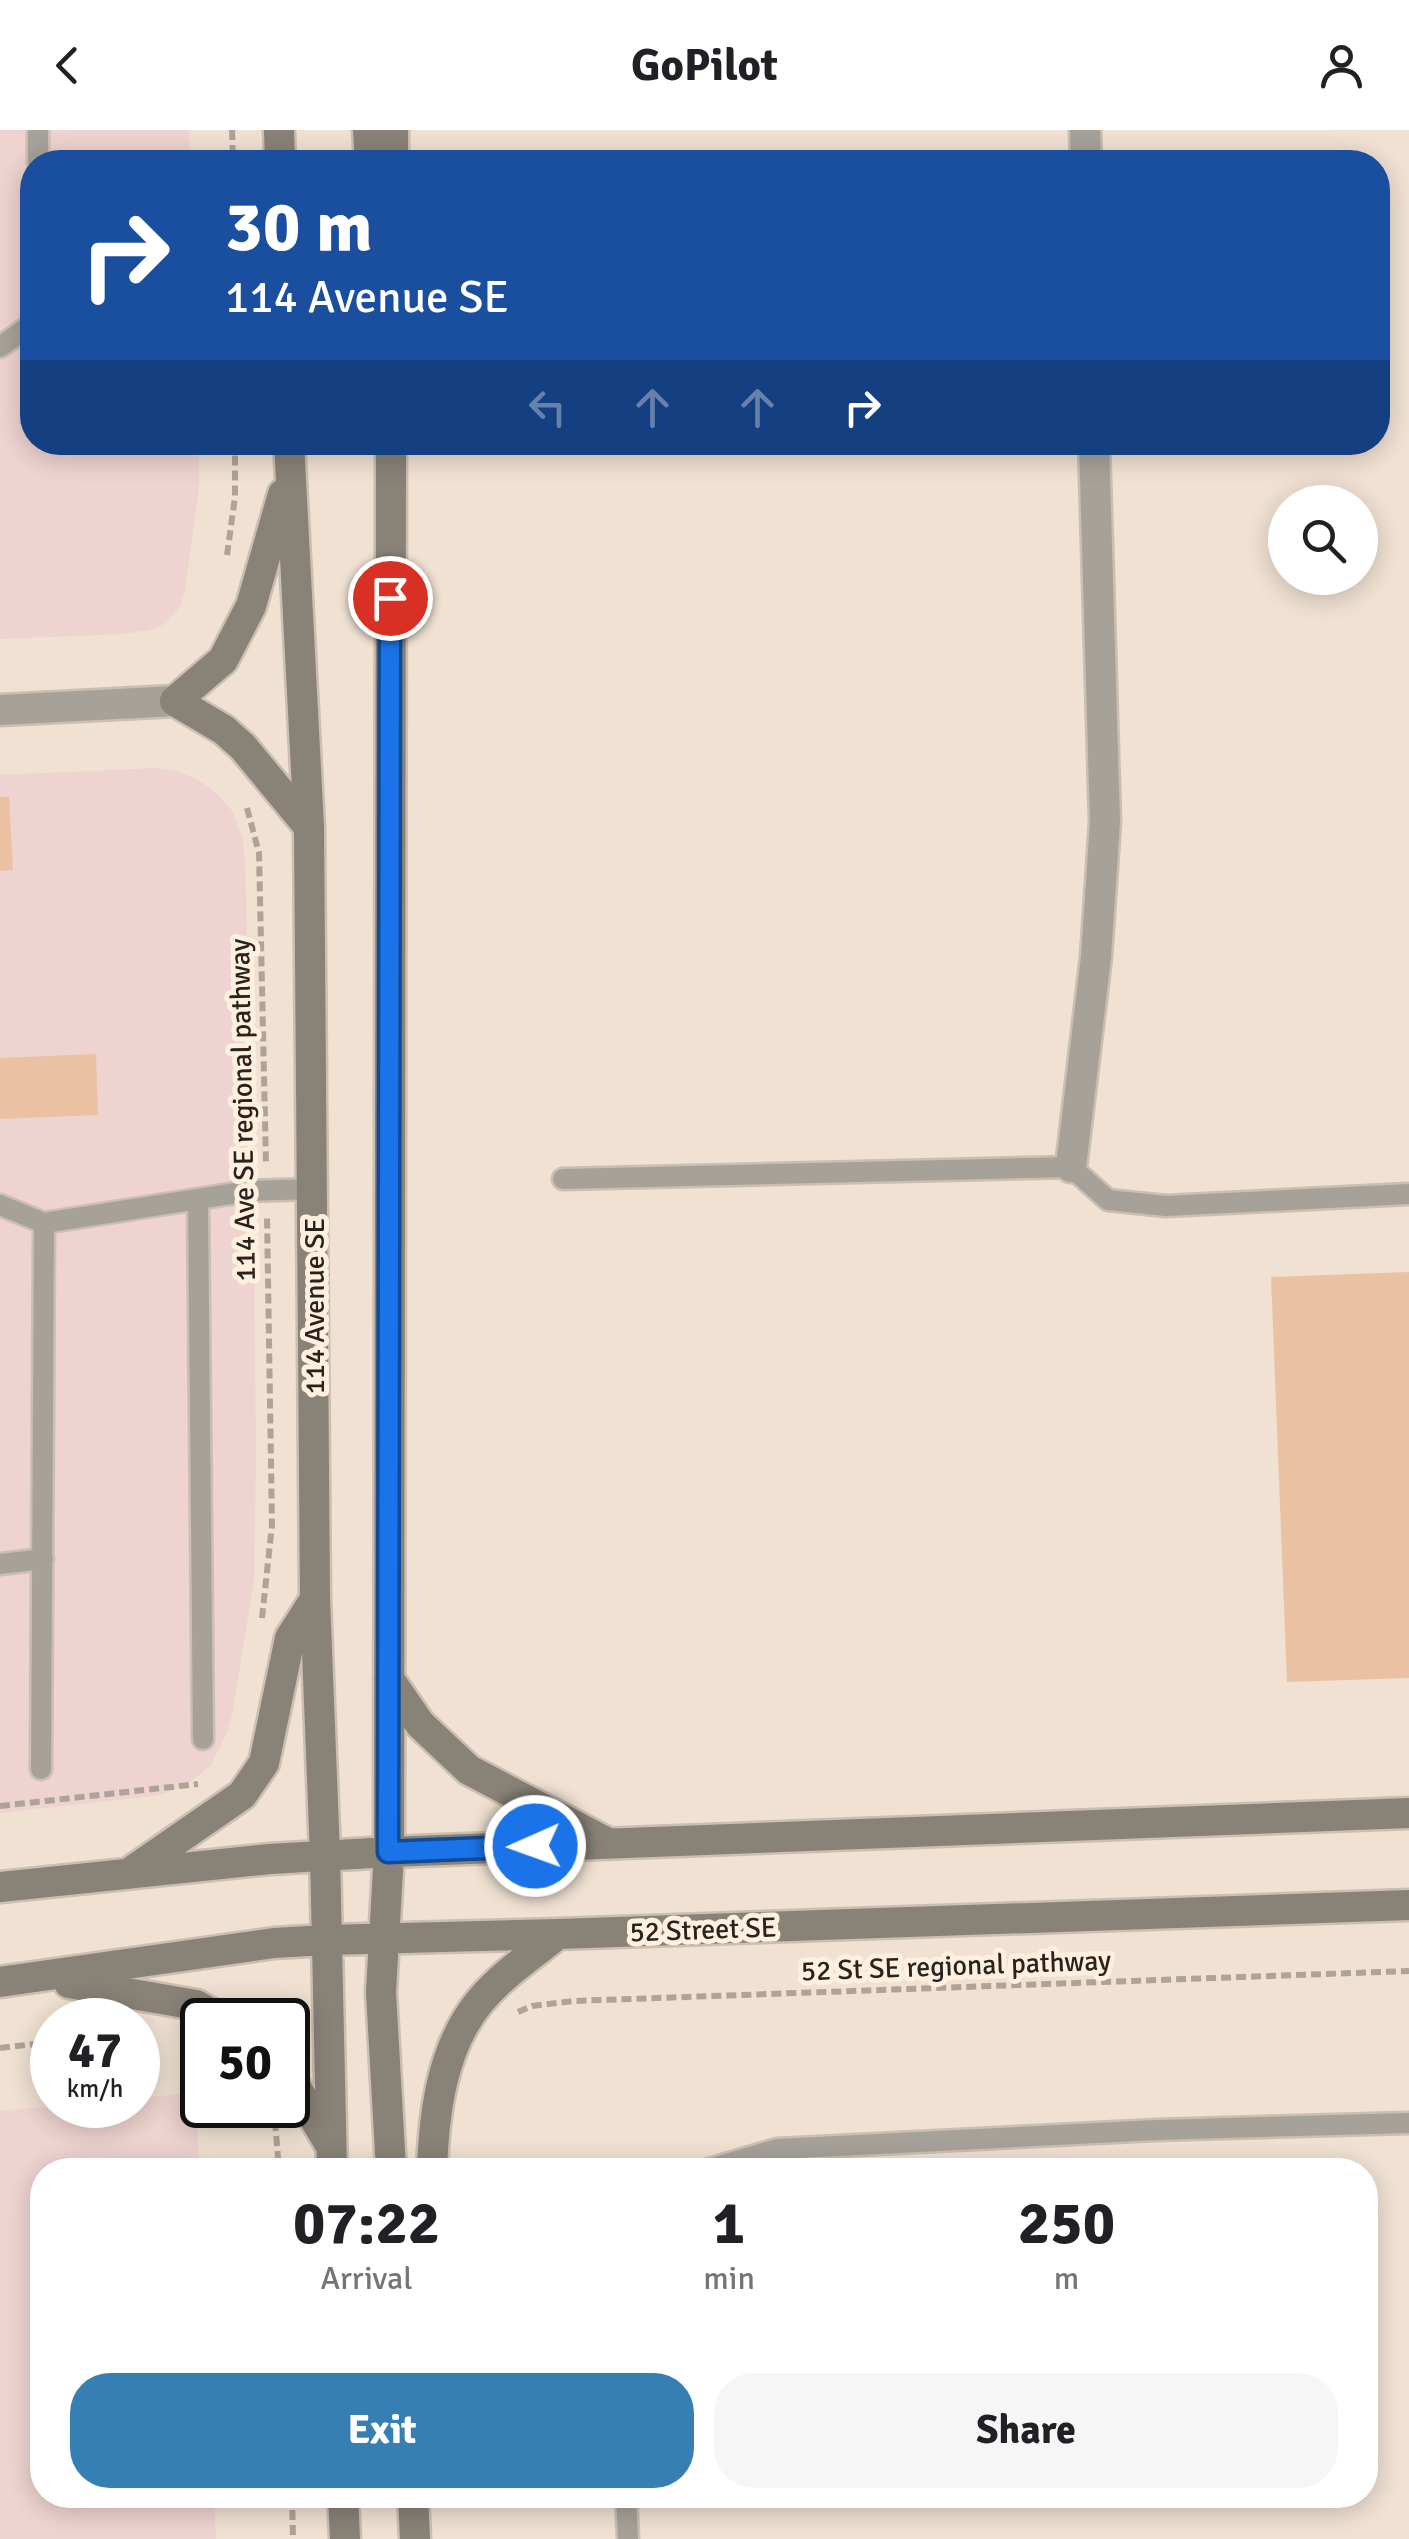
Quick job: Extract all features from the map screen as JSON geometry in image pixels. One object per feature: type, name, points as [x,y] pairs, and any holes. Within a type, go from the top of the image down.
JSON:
[{"type":"main road","points":[[390,455],[388,1852],[381,1992],[390,2158]]},
{"type":"main road","points":[[290,456],[251,606],[223,660],[175,701],[244,746],[309,827]]},
{"type":"main road","name":"114 Avenue SE","points":[[290,456],[309,827],[315,1599],[331,2158]]},
{"type":"main road","points":[[130,1873],[242,1796],[264,1764],[290,1638],[315,1599]]},
{"type":"main road","points":[[389,1679],[420,1724],[469,1770],[608,1843]]},
{"type":"main road","points":[[0,1886],[270,1858],[1409,1814]]},
{"type":"main road","name":"52 Street SE","points":[[0,1982],[274,1943],[326,1940],[1409,1906]]},
{"type":"main road","points":[[433,2158],[447,2058],[479,2002],[506,1974],[558,1934]]},
{"type":"main road","points":[[42,1978],[180,2002]]},
{"type":"main road","points":[[310,2117],[331,2158]]},
{"type":"main road","points":[[343,2508],[344,2539]]},
{"type":"main road","points":[[414,2508],[415,2539]]},
{"type":"street","points":[[1071,1167],[1096,957],[1105,822],[1094,455]]},
{"type":"street","points":[[0,710],[175,701]]},
{"type":"lane","points":[[563,1179],[1071,1167],[1108,1200],[1166,1206],[1409,1194]]},
{"type":"lane","points":[[0,1205],[44,1223],[266,1190],[313,1189]]},
{"type":"lane","points":[[198,1200],[203,1739]]},
{"type":"lane","points":[[41,1769],[44,1223]]},
{"type":"lane","points":[[0,1564],[43,1559]]},
{"type":"lane","points":[[747,2158],[777,2149],[1156,2130],[1409,2123]]},
{"type":"lane","points":[[627,2508],[628,2539]]},
{"type":"path","points":[[226,569],[235,497],[235,455]]},
{"type":"path","name":"114 Ave SE regional pathway","points":[[244,746],[248,809],[259,853],[266,1190],[272,1525],[262,1621]]},
{"type":"path","points":[[0,1806],[203,1784]]},
{"type":"path","name":"52 St SE regional pathway","points":[[508,2018],[532,2006],[574,2001],[1409,1971]]},
{"type":"path","points":[[0,2048],[30,2045]]},
{"type":"path","points":[[276,2128],[278,2158]]},
{"type":"path","points":[[292,2508],[293,2539]]},
{"type":"shaded area","points":[[0,130],[189,130],[190,150],[20,150],[20,455],[199,455],[199,488],[180,607],[162,625],[149,630],[0,639]]},
{"type":"shaded area","points":[[155,768],[197,779],[215,792],[233,812],[243,840],[253,1147],[254,1580],[232,1715],[211,1765],[190,1782],[154,1796],[0,1813],[0,775]]},
{"type":"shaded area","points":[[180,2094],[180,2128],[197,2128],[199,2158],[30,2158],[30,2508],[215,2508],[216,2539],[0,2539],[0,2111],[30,2108],[30,2128],[160,2128],[160,2096]]},
{"type":"building","points":[[0,797],[9,797],[13,870],[0,871]]},
{"type":"building","points":[[96,1054],[98,1115],[0,1119],[0,1058]]},
{"type":"building","points":[[1409,1272],[1409,1678],[1287,1682],[1271,1277]]},
{"type":"route","points":[[390,598],[388,1852],[535,1846]]}]
